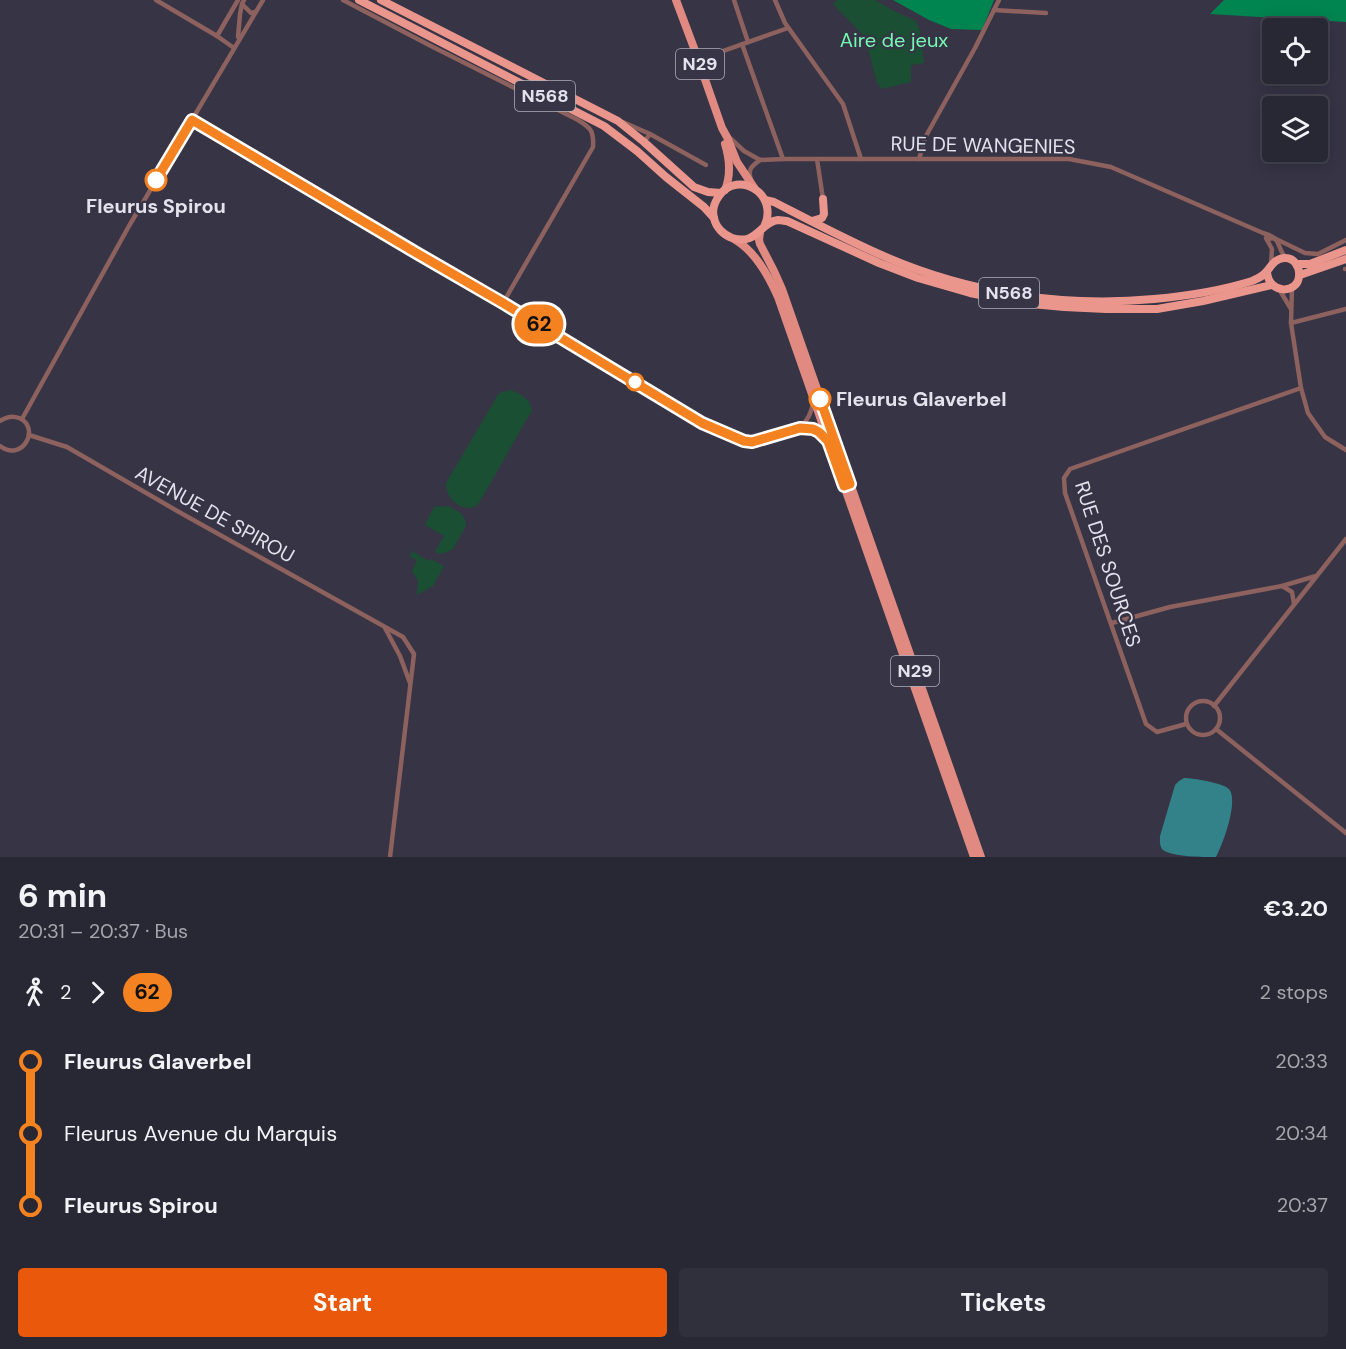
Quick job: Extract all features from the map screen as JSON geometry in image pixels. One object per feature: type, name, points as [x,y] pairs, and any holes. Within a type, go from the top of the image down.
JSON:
[{"type":"highway","name":"N568","points":[[359,0],[604,126],[708,210],[714,218]]},
{"type":"highway","name":"N568","points":[[381,0],[618,121],[694,187],[708,192],[723,192]]},
{"type":"highway","points":[[737,185],[743,185],[761,194],[768,214],[762,230],[755,236],[744,239],[732,238],[721,231],[714,218],[715,205],[723,192],[737,185]]},
{"type":"highway","points":[[812,221],[822,218],[824,214],[823,199]]},
{"type":"highway","name":"N568","points":[[765,200],[774,202],[881,255],[973,286],[1021,296],[1106,302],[1198,294],[1254,280],[1278,260],[1285,258]]},
{"type":"highway","name":"N568","points":[[762,230],[777,220],[787,221],[879,263],[918,278],[970,293],[1021,303],[1064,308],[1157,309],[1275,287],[1287,289],[1292,287]]},
{"type":"highway","points":[[1297,264],[1310,264],[1346,250]]},
{"type":"highway","points":[[1285,258],[1297,264],[1300,275],[1292,287]]},
{"type":"highway","points":[[1300,275],[1346,259]]},
{"type":"highway","points":[[1269,268],[1267,278],[1275,287]]},
{"type":"main road","name":"N29","points":[[676,0],[722,128],[737,162],[755,189]]},
{"type":"main road","name":"N29","points":[[722,128],[730,171],[723,192]]},
{"type":"main road","name":"N29","points":[[762,230],[760,244],[779,283],[975,852],[981,857]]},
{"type":"main road","name":"N29","points":[[732,238],[754,256],[770,280],[781,304],[828,441],[847,485]]},
{"type":"street","points":[[156,0],[234,48]]},
{"type":"street","points":[[22,419],[113,255],[263,0]]},
{"type":"street","points":[[344,0],[590,127],[594,135],[593,147],[503,303]]},
{"type":"street","points":[[734,0],[745,43],[783,159]]},
{"type":"street","points":[[776,0],[788,28],[843,104],[861,159]]},
{"type":"street","points":[[919,159],[926,136],[999,0]]},
{"type":"street","points":[[217,36],[242,1]]},
{"type":"street","points":[[242,1],[251,13],[255,12]]},
{"type":"street","points":[[234,48],[239,35],[242,1]]},
{"type":"street","points":[[994,10],[1046,13]]},
{"type":"street","points":[[710,56],[788,28]]},
{"type":"street","points":[[192,120],[702,423],[744,441],[765,439],[800,428],[813,429],[828,441]]},
{"type":"street","points":[[618,121],[650,134],[706,165]]},
{"type":"street","points":[[644,142],[650,134]]},
{"type":"street","points":[[727,137],[760,160],[751,167],[749,173],[755,189]]},
{"type":"street","points":[[817,159],[823,199]]},
{"type":"street","name":"RUE DE WANGENIES","points":[[760,160],[1069,159],[1111,166],[1272,236],[1305,253],[1318,254],[1346,240]]},
{"type":"street","points":[[1263,233],[1272,251],[1269,268]]},
{"type":"street","points":[[1267,240],[1276,239],[1285,258]]},
{"type":"street","points":[[1275,287],[1291,309]]},
{"type":"street","points":[[1292,287],[1292,323],[1301,388],[1308,413],[1325,437],[1346,450]]},
{"type":"street","points":[[1292,323],[1346,309]]},
{"type":"street","name":"RUE DES SOURCES","points":[[1186,724],[1157,732],[1146,724],[1065,493],[1064,478],[1070,469],[1301,388]]},
{"type":"street","points":[[800,428],[810,417],[813,396]]},
{"type":"street","points":[[0,454],[2,447],[14,451],[20,449],[29,435],[28,426],[22,419],[13,416],[1,419]]},
{"type":"street","name":"AVENUE DE SPIROU","points":[[29,435],[67,447],[189,518],[404,637],[414,654],[390,857]]},
{"type":"street","points":[[1214,706],[1346,539]]},
{"type":"street","points":[[1112,623],[1170,607],[1317,576]]},
{"type":"street","points":[[1282,585],[1292,592],[1294,604]]},
{"type":"street","name":"AVENUE DE SPIROU","points":[[384,626],[400,656],[410,686]]},
{"type":"street","points":[[1204,701],[1214,706],[1220,720],[1216,729],[1208,735],[1192,732],[1186,724],[1186,713],[1193,704],[1204,701]]},
{"type":"street","points":[[1216,729],[1346,834]]},
{"type":"green space","name":"Aire de jeux","points":[[837,0],[875,0],[916,21],[920,31],[924,63],[911,65],[911,82],[882,89],[877,83],[865,37],[833,4]]},
{"type":"green space","points":[[893,0],[994,0],[982,30],[951,29]]},
{"type":"green space","points":[[1224,0],[1346,0],[1346,22],[1328,21],[1328,18],[1210,14]]},
{"type":"green space","points":[[511,390],[522,395],[532,410],[478,505],[463,507],[455,503],[450,496],[446,483],[499,393]]},
{"type":"green space","points":[[448,506],[461,513],[466,526],[453,549],[442,554],[435,552],[444,536],[425,525],[434,507]]},
{"type":"green space","points":[[412,551],[429,561],[431,559],[444,566],[433,586],[417,595],[418,581],[412,571],[417,560],[410,557]]},
{"type":"shaded area","points":[[1184,778],[1221,785],[1229,789],[1232,795],[1229,823],[1216,857],[1174,854],[1161,847],[1160,836],[1175,785]]},
{"type":"bus line","name":"62","points":[[156,180],[192,120],[702,423],[744,441],[752,442],[800,428],[819,432],[828,441],[844,486],[850,484],[820,399]]},
{"type":"place","name":"Fleurus Spirou","points":[[156,180]]},
{"type":"place","name":"Fleurus Glaverbel","points":[[820,399]]}]
